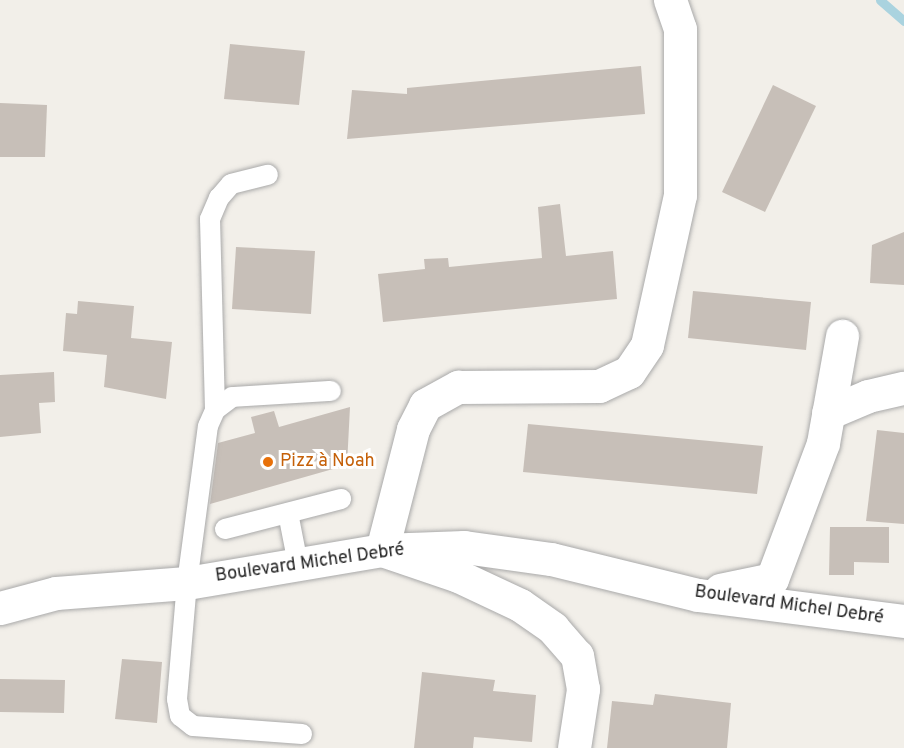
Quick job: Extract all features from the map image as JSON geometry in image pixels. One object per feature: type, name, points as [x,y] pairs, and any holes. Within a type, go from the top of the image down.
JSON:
[{"type":"street","points":[[574,748],[583,689],[577,656],[553,628],[520,605],[458,576],[382,550],[412,429],[425,405],[458,387],[599,386],[629,372],[647,345],[680,195],[680,29],[670,0]]},
{"type":"street","points":[[698,595],[772,579],[823,443],[842,336]]},
{"type":"street","points":[[828,413],[868,396],[904,388]]},
{"type":"street","name":"Boulevard Michel Debré","points":[[0,608],[56,593],[187,583],[382,550],[464,547],[551,559],[698,595],[904,621]]},
{"type":"lane","points":[[268,175],[231,184],[219,198],[210,219],[215,410],[208,426],[187,583],[177,699],[180,716],[193,726],[302,735]]},
{"type":"lane","points":[[215,410],[232,397],[331,391]]},
{"type":"lane","points":[[225,530],[341,499]]},
{"type":"lane","points":[[288,513],[298,564]]},
{"type":"building","points":[[230,44],[305,51],[299,105],[224,99]]},
{"type":"building","points":[[641,66],[645,114],[347,139],[352,90],[407,94],[407,88]]},
{"type":"building","points":[[773,85],[816,106],[765,212],[722,192]]},
{"type":"building","points":[[0,103],[47,105],[45,157],[0,157]]},
{"type":"building","points":[[560,204],[566,256],[613,251],[617,299],[383,322],[378,274],[425,269],[424,259],[448,258],[449,267],[542,258],[538,207]]},
{"type":"building","points":[[904,232],[904,285],[870,283],[872,245]]},
{"type":"building","points":[[236,247],[315,251],[311,314],[232,309]]},
{"type":"building","points":[[693,291],[811,302],[806,350],[688,338]]},
{"type":"building","points":[[78,301],[134,306],[131,338],[172,342],[166,399],[104,387],[107,355],[63,351],[66,313],[77,314]]},
{"type":"building","points":[[54,372],[55,402],[39,403],[41,433],[0,437],[0,375]]},
{"type":"building","points":[[350,407],[347,465],[210,504],[218,443],[255,433],[251,417],[274,411],[279,427]]},
{"type":"building","points":[[528,424],[763,446],[757,494],[523,472]]},
{"type":"building","points":[[877,430],[904,433],[904,524],[866,521]]},
{"type":"building","points":[[830,527],[889,527],[889,563],[854,562],[854,575],[829,575]]},
{"type":"building","points":[[122,659],[162,662],[157,723],[115,719]]},
{"type":"building","points":[[422,672],[495,680],[493,691],[536,695],[532,742],[474,737],[473,748],[414,748]]},
{"type":"building","points":[[0,679],[65,680],[64,713],[0,712]]},
{"type":"building","points":[[655,694],[731,703],[727,748],[607,748],[612,701],[653,705]]},
{"type":"waterway","points":[[880,0],[904,21]]},
{"type":"place","name":"Pizz à Noah","points":[[268,462]]}]
